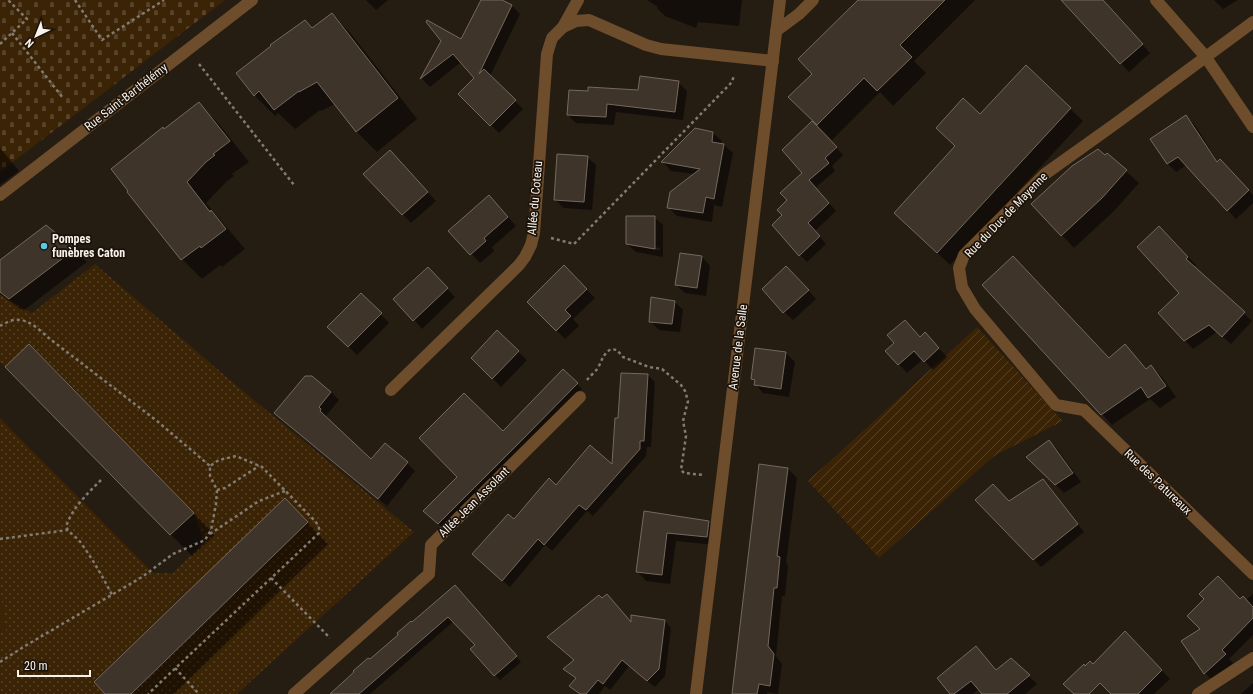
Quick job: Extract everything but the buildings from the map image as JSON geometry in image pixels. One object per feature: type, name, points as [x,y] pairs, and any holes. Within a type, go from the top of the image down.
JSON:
[{"type":"street","name":"Rue Saint-Barthélémy","points":[[0,195],[252,0]]},
{"type":"street","name":"Allée du Coteau","points":[[391,390],[518,265],[525,257],[531,245],[534,233],[547,54],[552,38],[563,27],[578,0]]},
{"type":"street","name":"Avenue de la Salle","points":[[696,694],[780,0]]},
{"type":"street","points":[[776,31],[799,14],[813,0]]},
{"type":"street","points":[[1156,0],[1206,56],[1253,127]]},
{"type":"street","points":[[563,27],[576,22],[589,20],[646,45],[661,49],[773,62]]},
{"type":"street","name":"Rue du Duc de Mayenne","points":[[1056,405],[975,309],[962,287],[959,268],[964,255],[1045,174],[1253,22]]},
{"type":"street","name":"Allée Jean Assolant","points":[[294,694],[429,574],[431,545],[580,397]]},
{"type":"street","name":"Rue des Patureaux","points":[[1056,405],[1084,410],[1253,574]]},
{"type":"street","points":[[1198,694],[1253,658]]},
{"type":"path","points":[[0,44],[27,19],[8,0]]},
{"type":"path","points":[[75,0],[102,40],[164,0]]},
{"type":"path","points":[[12,33],[63,98]]},
{"type":"path","points":[[188,50],[294,185]]},
{"type":"path","points":[[534,233],[574,244],[732,82],[738,57]]},
{"type":"path","points":[[0,326],[14,320],[25,321],[34,325],[157,421],[210,466],[210,476],[216,490],[216,504],[211,530],[204,540],[173,554],[142,577],[0,662]]},
{"type":"path","points":[[580,397],[584,384],[598,368],[606,353],[611,349],[616,350],[624,357],[642,364],[662,369],[681,385],[685,391],[688,401],[683,421],[686,436],[681,470],[684,473],[722,477]]},
{"type":"path","points":[[148,694],[319,532],[316,522],[262,467],[236,456],[219,460],[210,466]]},
{"type":"path","points":[[216,490],[225,488],[259,466]]},
{"type":"path","points":[[101,480],[81,500],[68,520],[66,527],[80,541],[91,557],[112,595]]},
{"type":"path","points":[[208,535],[259,501],[285,491]]},
{"type":"path","points":[[0,539],[68,530]]},
{"type":"path","points":[[271,578],[343,652]]},
{"type":"path","points":[[175,668],[198,694]]},
{"type":"green space","points":[[0,0],[225,0],[0,172]]},
{"type":"green space","points":[[95,264],[237,386],[414,532],[237,694],[0,694],[0,418],[153,573],[173,573],[204,542],[194,513],[30,344],[5,367],[0,362],[0,292],[9,300],[32,313]]},
{"type":"green space","points":[[977,327],[1063,421],[994,456],[879,558],[808,481]]},
{"type":"green space","points":[[0,588],[6,632],[0,633]]},
{"type":"place","name":"Pompes funèbres Caton","points":[[44,246]]}]
